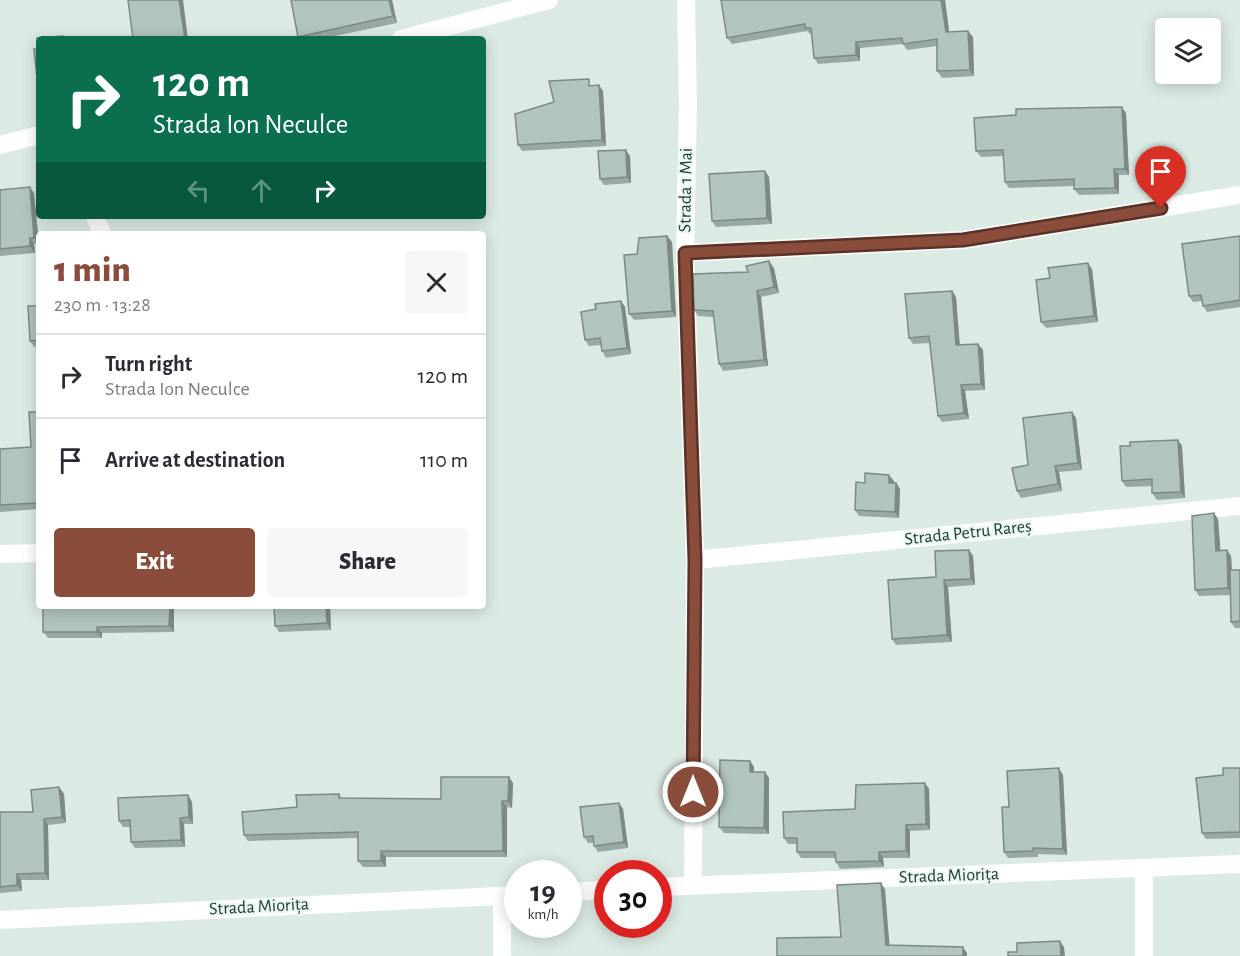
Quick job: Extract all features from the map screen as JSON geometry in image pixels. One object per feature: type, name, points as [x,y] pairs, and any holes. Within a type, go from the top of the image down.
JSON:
[{"type":"street","points":[[412,36],[549,0]]},
{"type":"street","name":"Strada 1 Mai","points":[[686,0],[688,103],[685,253],[695,560],[693,885]]},
{"type":"street","points":[[0,145],[36,136]]},
{"type":"street","points":[[685,253],[963,240],[1240,195]]},
{"type":"street","name":"Strada Petru Rareș","points":[[695,560],[1240,506]]},
{"type":"street","points":[[0,554],[36,553]]},
{"type":"street","name":"Strada Miorița","points":[[672,886],[1144,870],[1240,864]]},
{"type":"street","points":[[1144,870],[1144,956]]},
{"type":"street","name":"Strada Miorița","points":[[0,920],[504,896]]},
{"type":"street","points":[[502,956],[504,938]]},
{"type":"building","points":[[128,0],[179,0],[185,36],[133,36]]},
{"type":"building","points":[[291,0],[389,0],[393,16],[298,36]]},
{"type":"building","points":[[721,0],[941,0],[946,32],[968,31],[970,70],[937,71],[937,39],[903,44],[902,38],[856,42],[856,55],[814,58],[811,28],[805,28],[805,24],[727,38]]},
{"type":"building","points":[[589,79],[589,86],[599,85],[602,140],[518,145],[515,114],[554,102],[549,81]]},
{"type":"building","points":[[1122,107],[1125,169],[1114,169],[1115,188],[1074,189],[1074,179],[1005,182],[1003,150],[976,151],[974,118],[1016,115],[1016,109]]},
{"type":"building","points":[[626,150],[627,177],[600,179],[598,151]]},
{"type":"building","points":[[765,171],[767,218],[712,221],[709,174]]},
{"type":"building","points":[[30,187],[34,238],[30,238],[30,246],[0,249],[0,190]]},
{"type":"building","points":[[667,236],[672,311],[629,314],[624,255],[637,254],[639,238]]},
{"type":"building","points":[[1240,236],[1240,300],[1203,306],[1201,295],[1189,296],[1182,244]]},
{"type":"building","points":[[769,261],[774,287],[757,291],[764,360],[719,364],[713,311],[694,310],[693,274],[748,272],[746,266]]},
{"type":"building","points":[[1088,263],[1094,316],[1041,322],[1036,280],[1050,278],[1048,268]]},
{"type":"building","points":[[952,291],[956,345],[978,344],[981,384],[961,385],[964,413],[938,416],[929,336],[909,338],[905,294]]},
{"type":"building","points":[[621,301],[627,348],[602,351],[600,338],[585,340],[581,312],[596,309],[595,304]]},
{"type":"building","points":[[28,306],[36,306],[36,340],[30,341]]},
{"type":"building","points":[[29,412],[36,412],[36,503],[0,505],[0,449],[31,447]]},
{"type":"building","points":[[1072,412],[1078,463],[1055,466],[1058,484],[1017,491],[1012,468],[1028,465],[1023,418]]},
{"type":"building","points":[[1178,440],[1181,492],[1152,493],[1152,479],[1122,481],[1120,446],[1130,446],[1130,442]]},
{"type":"building","points":[[865,473],[889,475],[889,483],[896,483],[895,512],[855,510],[856,482],[865,483]]},
{"type":"building","points":[[1214,513],[1216,551],[1227,550],[1228,588],[1195,590],[1192,516]]},
{"type":"building","points":[[969,550],[971,579],[944,580],[947,635],[892,639],[888,580],[936,577],[935,551]]},
{"type":"building","points":[[1230,570],[1240,570],[1240,621],[1231,622]]},
{"type":"building","points":[[43,609],[170,609],[169,626],[97,627],[97,632],[43,632]]},
{"type":"building","points":[[274,609],[326,609],[327,623],[275,626]]},
{"type":"building","points":[[720,760],[750,761],[750,772],[765,772],[764,828],[719,827]]},
{"type":"building","points":[[1059,768],[1063,849],[1033,848],[1033,851],[1004,852],[1002,807],[1009,807],[1007,771]]},
{"type":"building","points":[[1223,768],[1240,768],[1240,832],[1202,833],[1196,778],[1223,775]]},
{"type":"building","points":[[441,777],[509,777],[508,801],[502,801],[503,851],[381,851],[381,861],[358,861],[358,832],[244,835],[242,812],[297,807],[296,795],[339,794],[339,798],[441,799]]},
{"type":"building","points":[[925,783],[926,824],[906,825],[906,851],[879,852],[879,861],[836,862],[835,852],[797,852],[797,838],[784,838],[783,812],[855,809],[856,785]]},
{"type":"building","points":[[59,787],[62,817],[44,819],[45,873],[17,874],[17,885],[0,887],[0,812],[33,812],[31,790]]},
{"type":"building","points":[[188,795],[189,817],[180,818],[181,840],[131,842],[130,820],[119,821],[118,798]]},
{"type":"building","points":[[619,803],[624,842],[594,846],[593,836],[584,837],[580,807]]},
{"type":"building","points":[[881,883],[886,945],[963,947],[963,956],[777,956],[777,938],[841,937],[837,885]]},
{"type":"building","points":[[1060,941],[1061,956],[1008,956],[1008,952],[1017,952],[1017,943]]},
{"type":"route","points":[[693,792],[695,560],[685,253],[963,240],[1161,208]]}]
